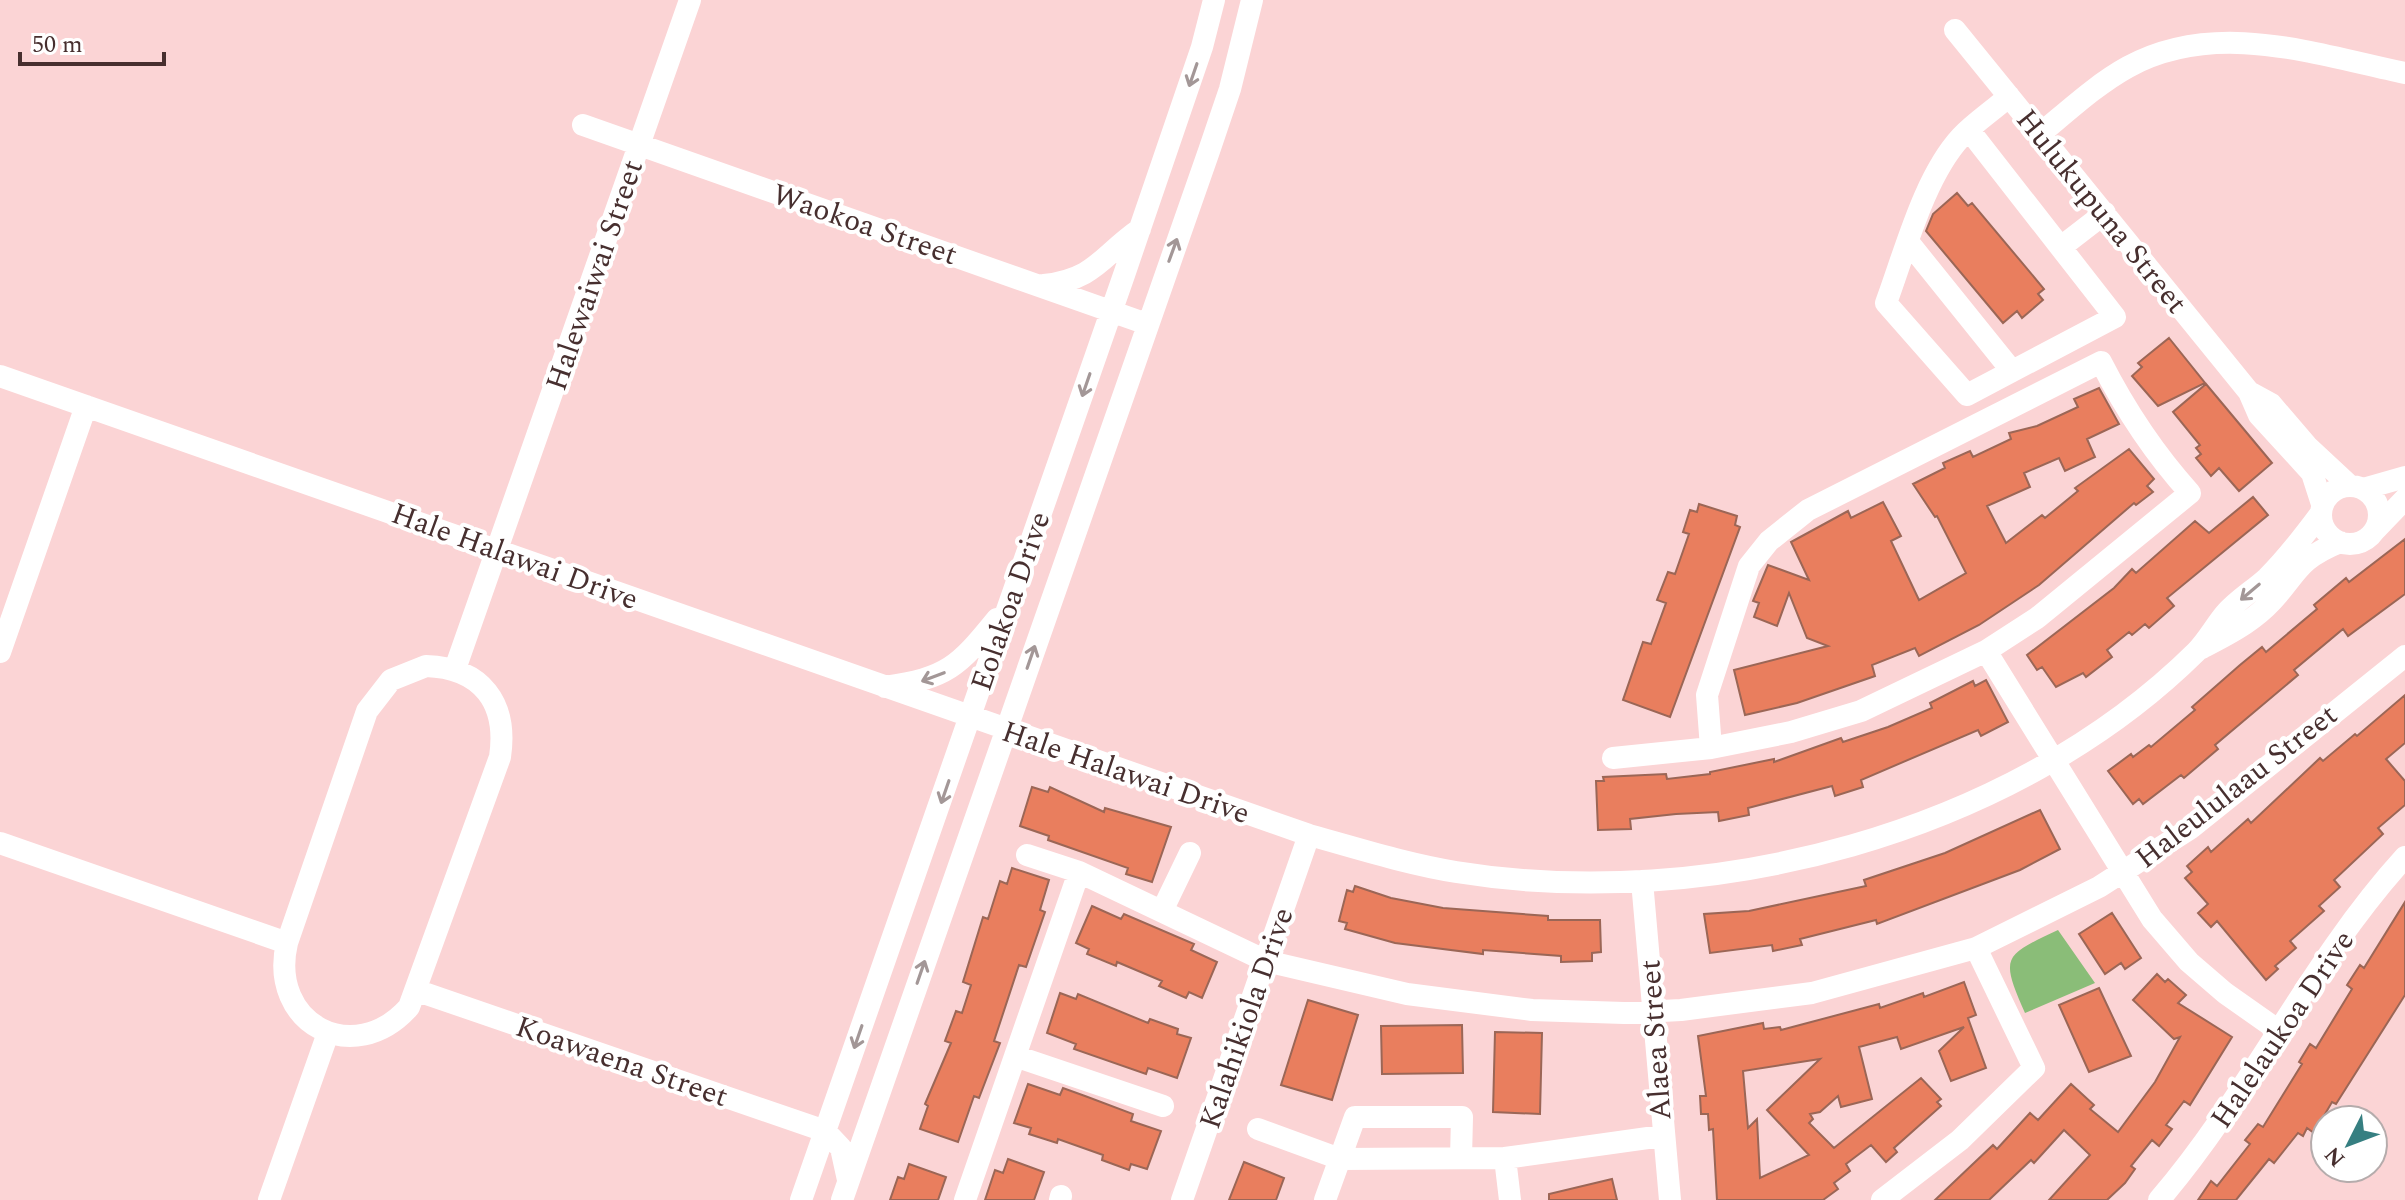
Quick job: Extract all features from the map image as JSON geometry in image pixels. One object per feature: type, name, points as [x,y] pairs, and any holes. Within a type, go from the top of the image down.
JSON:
[{"type":"street","name":"Halewaiwai Street","points":[[498,549],[690,0]]},
{"type":"street","name":"Eolakoa Drive","points":[[801,1200],[1140,229],[1202,47],[1214,0]]},
{"type":"street","name":"Eolakoa Drive","points":[[845,1191],[1230,89],[1252,0]]},
{"type":"street","name":"Hulukupuna Street","points":[[1955,30],[2249,392],[2259,415],[2312,473],[2322,508]]},
{"type":"street","points":[[2040,134],[2128,67],[2176,47],[2208,41],[2258,43],[2405,73]]},
{"type":"street","points":[[1969,130],[2115,317],[1967,395],[1886,303],[1933,179],[1969,130],[2009,96]]},
{"type":"street","name":"Waokoa Street","points":[[583,125],[1147,324]]},
{"type":"street","points":[[2061,247],[2105,213]]},
{"type":"street","points":[[1040,286],[1067,283],[1086,275],[1116,245],[1140,229]]},
{"type":"street","points":[[1909,243],[2012,371]]},
{"type":"street","points":[[1613,758],[1711,748],[1791,732],[1861,711],[1986,651],[2061,599],[2190,493],[2159,459],[2127,412],[2101,362],[1808,510],[1769,541],[1749,566],[1707,695],[1711,748]]},
{"type":"street","name":"Hale Halawai Drive","points":[[0,376],[498,549],[1005,731],[1309,835],[1455,872],[1537,880],[1642,881],[1725,872],[1867,841],[1965,806],[2053,759],[2144,698],[2198,650],[2226,612],[2286,558],[2322,508]]},
{"type":"street","name":"Hulukupuna Street","points":[[2249,392],[2271,404],[2307,446],[2357,488]]},
{"type":"street","points":[[0,652],[86,406]]},
{"type":"street","points":[[2405,477],[2357,488],[2335,489],[2322,508],[2326,531],[2340,542],[2359,542],[2405,499]]},
{"type":"street","points":[[2357,488],[2376,504],[2378,522],[2374,531]]},
{"type":"street","name":"Hale Halawai Drive","points":[[2198,650],[2239,629],[2266,607],[2300,564],[2340,542]]},
{"type":"street","points":[[455,669],[498,549]]},
{"type":"street","points":[[882,687],[927,681],[950,669],[975,646],[1008,605]]},
{"type":"street","points":[[1986,651],[2152,919],[2189,962],[2225,993],[2279,1031]]},
{"type":"street","name":"Haleululaau Street","points":[[1027,855],[1079,872],[1266,961],[1407,994],[1532,1010],[1654,1012],[1812,993],[1976,948],[2045,916],[2122,874],[2202,820],[2405,656]]},
{"type":"street","points":[[426,666],[455,669],[480,684],[493,699],[503,736],[500,757],[418,991],[409,1007],[384,1029],[353,1037],[328,1033],[307,1020],[288,994],[283,962],[367,711],[377,694],[407,671],[426,666]]},
{"type":"street","name":"Kalahikiola Drive","points":[[1182,1200],[1309,835]]},
{"type":"street","points":[[0,843],[287,943]]},
{"type":"street","points":[[1162,911],[1190,853]]},
{"type":"street","name":"Halelaukoa Drive","points":[[2159,1200],[2236,1101],[2279,1031],[2367,904],[2405,857]]},
{"type":"street","points":[[965,1200],[1079,872]]},
{"type":"street","name":"Alaea Street","points":[[1642,881],[1670,1200]]},
{"type":"street","points":[[1882,1200],[1960,1140],[2034,1068],[1976,948]]},
{"type":"street","name":"Koawaena Street","points":[[418,991],[825,1131]]},
{"type":"street","points":[[269,1200],[328,1033]]},
{"type":"street","points":[[1015,1056],[1163,1106]]},
{"type":"street","points":[[845,1191],[841,1148],[825,1131],[854,1123],[876,1101]]},
{"type":"street","points":[[1325,1200],[1355,1117],[1462,1117],[1461,1158]]},
{"type":"street","points":[[1258,1129],[1340,1159],[1505,1158],[1662,1136]]},
{"type":"street","points":[[1505,1158],[1510,1200]]},
{"type":"green space","points":[[2058,930],[2095,983],[2025,1013],[2012,980],[2012,960],[2026,946]]},
{"type":"building","points":[[1957,193],[1968,206],[1972,203],[2044,289],[2038,294],[2043,300],[2022,318],[2017,311],[2003,323],[1926,231],[1933,214]]},
{"type":"building","points":[[2169,338],[2205,383],[2158,406],[2132,376],[2142,367],[2138,363]]},
{"type":"building","points":[[2206,384],[2272,463],[2239,491],[2219,468],[2211,476],[2196,458],[2201,454],[2196,448],[2200,445],[2173,412]]},
{"type":"building","points":[[2099,388],[2119,424],[2087,439],[2095,457],[2065,471],[2059,458],[2024,473],[2030,487],[1987,506],[2006,543],[2042,515],[2045,518],[2078,491],[2075,488],[2129,449],[2154,479],[2147,486],[2153,492],[2136,505],[2134,503],[2039,585],[1979,625],[1919,656],[1915,648],[1872,665],[1875,676],[1797,703],[1745,715],[1734,670],[1828,646],[1807,638],[1789,593],[1777,626],[1754,617],[1759,603],[1753,601],[1768,565],[1809,580],[1791,542],[1848,511],[1851,518],[1883,502],[1901,536],[1891,541],[1919,600],[1966,573],[1937,516],[1913,484],[1945,468],[1943,463],[1970,451],[1973,457],[2011,439],[2009,433],[2037,426],[2078,407],[2074,399]]},
{"type":"building","points":[[2253,497],[2268,515],[2167,598],[2174,606],[2149,628],[2145,624],[2132,635],[2129,632],[2107,650],[2112,657],[2086,677],[2083,673],[2056,687],[2042,667],[2037,670],[2027,655],[2114,588],[2132,569],[2136,573],[2195,521],[2209,533]]},
{"type":"building","points":[[1699,504],[1737,516],[1735,525],[1740,527],[1670,717],[1623,700],[1643,642],[1651,644],[1666,603],[1657,600],[1668,572],[1675,574],[1689,534],[1683,532],[1690,510],[1697,512]]},
{"type":"building","points":[[2405,539],[2405,594],[2348,636],[2343,629],[2294,670],[2298,675],[2215,745],[2218,749],[2184,778],[2181,775],[2143,804],[2139,799],[2133,804],[2108,771],[2131,754],[2133,757],[2149,745],[2151,747],[2195,710],[2192,707],[2240,665],[2262,647],[2266,652],[2317,609],[2314,605],[2346,578],[2349,582]]},
{"type":"building","points":[[1986,680],[2008,722],[1981,736],[1978,730],[1861,780],[1863,787],[1835,796],[1832,786],[1748,808],[1749,815],[1719,821],[1718,812],[1676,814],[1630,819],[1631,829],[1598,830],[1596,781],[1604,781],[1603,777],[1666,774],[1667,779],[1710,774],[1774,759],[1774,762],[1841,738],[1843,742],[1888,727],[1932,708],[1930,703],[1973,681],[1975,686]]},
{"type":"building","points":[[2405,695],[2405,743],[2386,759],[2405,781],[2405,805],[2378,828],[2383,834],[2334,880],[2340,887],[2319,906],[2324,911],[2290,941],[2296,948],[2275,966],[2278,969],[2266,980],[2217,921],[2211,927],[2198,913],[2208,904],[2185,878],[2192,872],[2187,866],[2208,847],[2211,852],[2248,819],[2251,823],[2320,758],[2323,761],[2355,734],[2357,736]]},
{"type":"building","points":[[1032,787],[1048,792],[1050,787],[1104,812],[1105,808],[1171,827],[1152,882],[1126,874],[1128,868],[1048,840],[1049,836],[1020,826]]},
{"type":"building","points":[[2040,810],[2060,849],[2020,870],[1877,924],[1876,920],[1800,939],[1802,945],[1773,951],[1772,945],[1710,953],[1704,914],[1749,911],[1866,886],[1864,880],[1945,853]]},
{"type":"building","points":[[1012,868],[1049,880],[1040,910],[1045,912],[1026,967],[1019,965],[994,1041],[1000,1043],[979,1098],[974,1096],[958,1142],[920,1129],[928,1106],[925,1104],[951,1043],[945,1041],[956,1011],[962,1013],[971,985],[963,982],[983,917],[988,919],[1000,881],[1007,884]]},
{"type":"building","points":[[1355,886],[1391,898],[1443,908],[1548,916],[1548,920],[1600,920],[1601,952],[1592,953],[1592,961],[1561,962],[1561,956],[1483,950],[1483,954],[1395,943],[1345,929],[1347,923],[1339,921],[1347,890],[1353,892]]},
{"type":"building","points":[[2405,902],[2405,995],[2336,1104],[2309,1104],[2309,1129],[2307,1128],[2303,1136],[2298,1133],[2274,1163],[2269,1159],[2236,1200],[2198,1200],[2211,1181],[2217,1186],[2250,1144],[2245,1140],[2258,1124],[2263,1127],[2302,1064],[2299,1062],[2310,1044],[2316,1048],[2352,989],[2347,985],[2360,965],[2364,968]]},
{"type":"building","points":[[1092,906],[1121,919],[1124,914],[1194,944],[1191,950],[1217,962],[1202,998],[1189,992],[1186,998],[1159,986],[1162,981],[1117,962],[1116,966],[1087,954],[1089,949],[1076,943]]},
{"type":"building","points":[[2112,913],[2141,958],[2125,969],[2121,963],[2105,974],[2079,934]]},
{"type":"building","points":[[2157,974],[2165,982],[2168,979],[2186,995],[2178,1003],[2232,1037],[2190,1105],[2184,1101],[2166,1125],[2172,1129],[2159,1146],[2152,1140],[2131,1166],[2135,1169],[2125,1183],[2107,1200],[2049,1200],[2090,1155],[2064,1130],[2034,1163],[2031,1160],[1989,1200],[1935,1200],[1993,1145],[1997,1149],[2030,1113],[2038,1120],[2071,1084],[2094,1105],[2090,1109],[2118,1132],[2155,1082],[2180,1037],[2174,1039],[2133,1000]]},
{"type":"building","points":[[1964,982],[1976,1015],[1968,1018],[1986,1068],[1951,1081],[1939,1051],[1964,1027],[1901,1049],[1897,1037],[1859,1047],[1872,1099],[1841,1107],[1838,1096],[1820,1112],[1810,1114],[1813,1119],[1809,1123],[1834,1148],[1921,1078],[1941,1099],[1937,1102],[1941,1106],[1894,1148],[1897,1152],[1886,1162],[1871,1145],[1846,1164],[1850,1171],[1834,1183],[1838,1189],[1823,1200],[1717,1200],[1713,1129],[1709,1130],[1708,1114],[1701,1114],[1700,1096],[1706,1096],[1698,1036],[1763,1023],[1764,1029],[1780,1027],[1781,1030],[1879,1004],[1880,1008],[1923,993],[1924,997]],"holes":[[[1820,1059],[1767,1110],[1809,1155],[1760,1178],[1757,1119],[1748,1128],[1743,1071]]]},
{"type":"building","points":[[2099,988],[2131,1056],[2089,1072],[2059,1005]]},
{"type":"building","points":[[1060,993],[1076,999],[1078,994],[1148,1023],[1150,1019],[1178,1029],[1177,1034],[1191,1038],[1177,1078],[1148,1068],[1146,1074],[1074,1049],[1076,1044],[1047,1033]]},
{"type":"building","points":[[1308,1000],[1358,1015],[1332,1100],[1281,1085]]},
{"type":"building","points":[[1462,1025],[1463,1073],[1382,1074],[1381,1026]]},
{"type":"building","points":[[1495,1032],[1542,1033],[1540,1114],[1493,1112]]},
{"type":"building","points":[[1028,1084],[1060,1095],[1063,1088],[1133,1114],[1131,1121],[1161,1131],[1147,1169],[1131,1164],[1129,1170],[1102,1160],[1103,1155],[1058,1139],[1057,1143],[1029,1134],[1031,1128],[1014,1123]]},
{"type":"building","points":[[1008,1159],[1044,1172],[1034,1200],[985,1200],[995,1170],[1003,1173]]},
{"type":"building","points":[[1244,1162],[1284,1178],[1276,1200],[1229,1200]]},
{"type":"building","points":[[909,1164],[946,1177],[938,1200],[890,1200],[898,1177],[904,1179]]},
{"type":"building","points":[[1612,1179],[1617,1200],[1549,1200],[1549,1194]]}]
